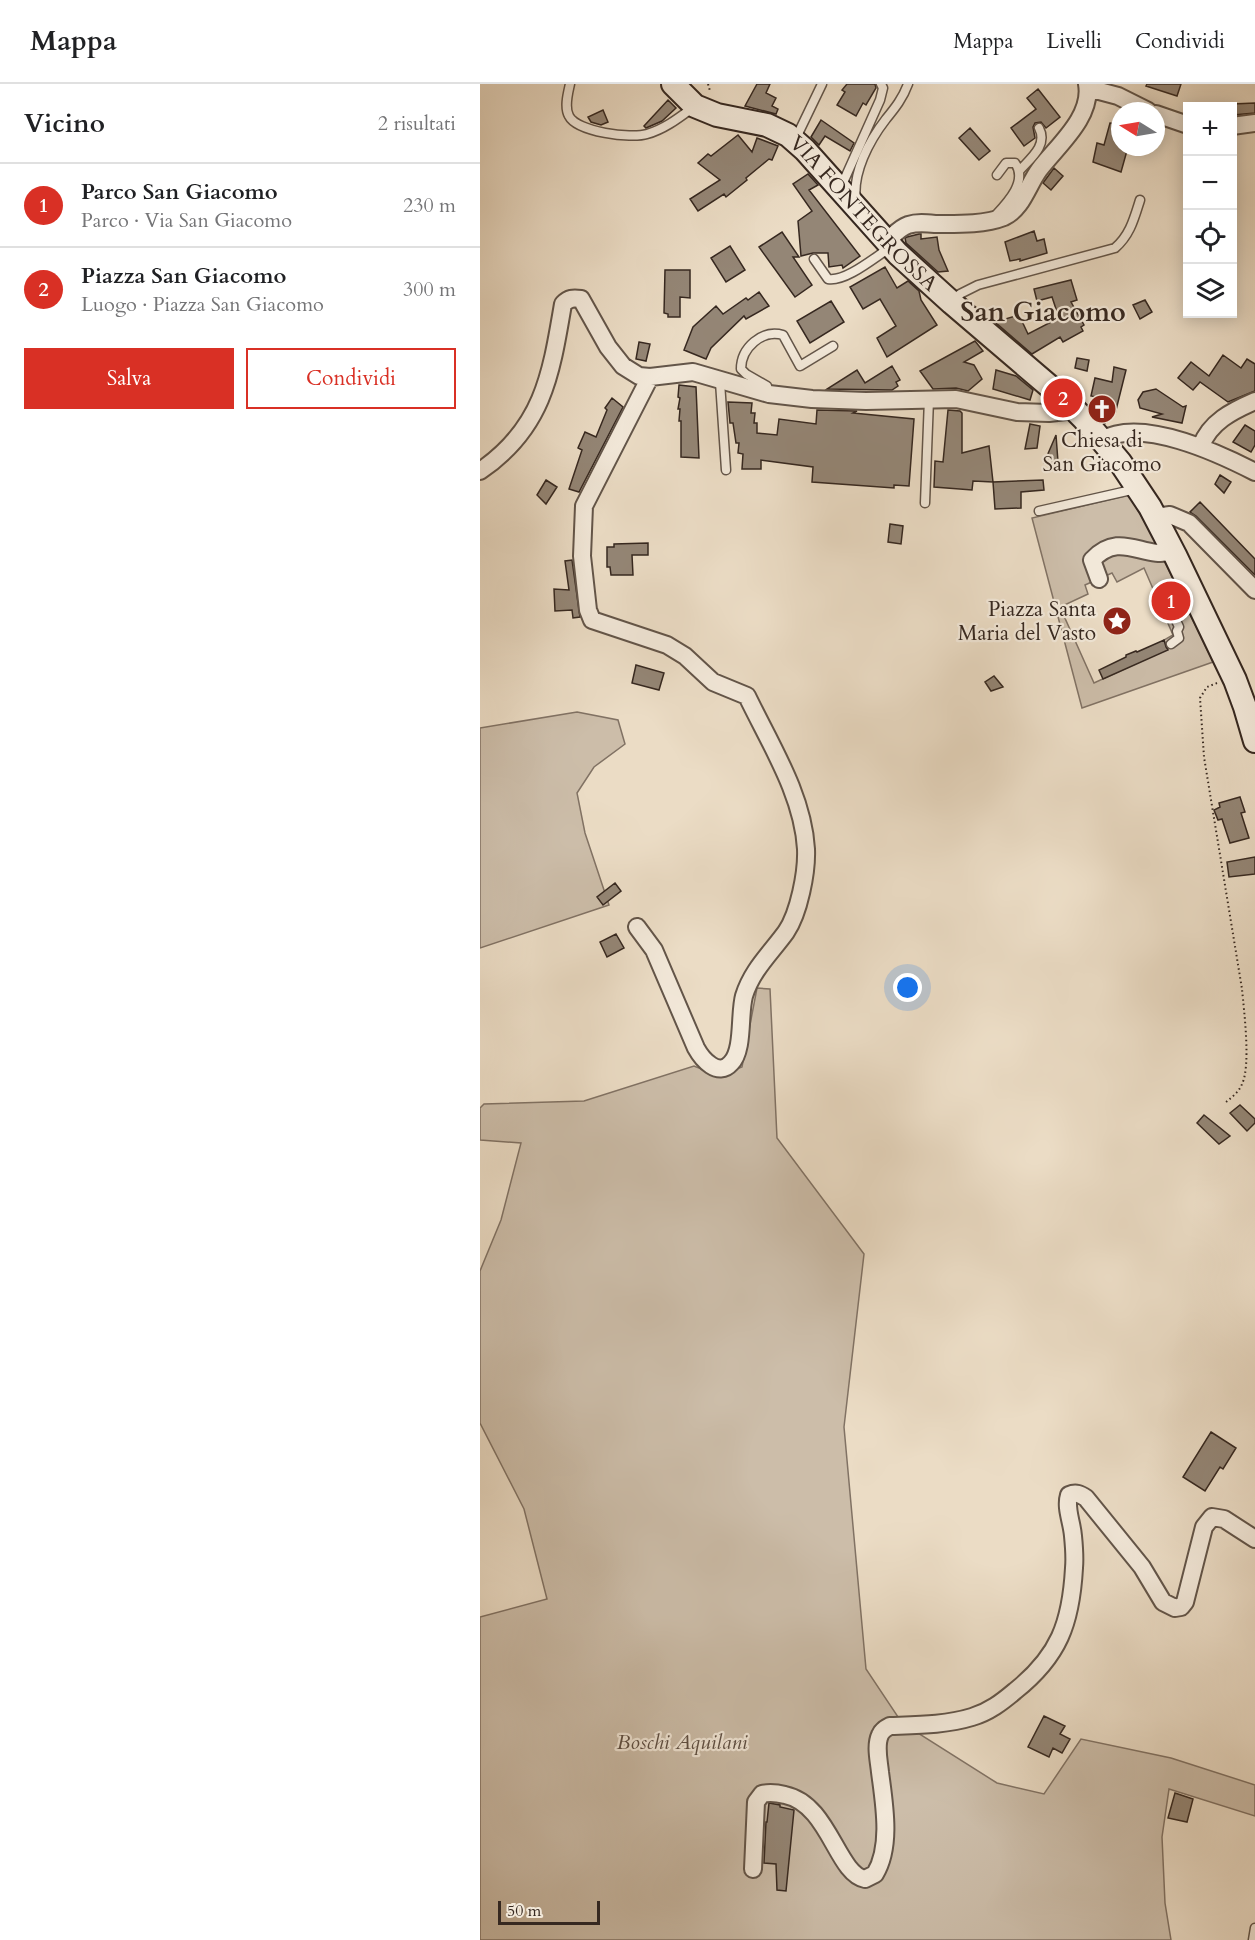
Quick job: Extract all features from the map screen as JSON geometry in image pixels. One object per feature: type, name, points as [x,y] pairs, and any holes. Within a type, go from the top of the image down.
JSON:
[{"type":"street","name":"VIA FONTEGROSSA","points":[[673,84],[695,106],[717,115],[766,124],[788,135],[889,244],[952,303],[1075,410],[1139,489],[1155,517],[1235,680],[1255,741]]},
{"type":"street","points":[[889,244],[907,225],[968,223],[990,220],[1012,213],[1039,170],[1078,122],[1088,86],[1130,102]]},
{"type":"street","points":[[1165,117],[1183,123]]},
{"type":"street","points":[[1237,125],[1255,123]]},
{"type":"street","points":[[480,471],[508,449],[533,417],[547,384],[563,304],[567,299],[581,299],[604,340],[623,366],[639,376],[650,377],[693,372],[720,382],[769,394],[812,399],[964,400],[1002,410],[1030,413],[1075,410]]},
{"type":"street","points":[[637,927],[654,950],[703,1061],[713,1067],[724,1067],[732,1063],[737,1050],[743,999],[751,977],[788,930],[797,906],[804,876],[806,850],[804,830],[795,796],[747,696],[713,682],[685,656],[667,645],[592,620],[588,610],[582,556],[584,506],[650,377]]},
{"type":"street","points":[[1201,446],[1206,433],[1222,418],[1255,400]]},
{"type":"street","points":[[1108,448],[1112,434],[1143,434],[1177,439],[1201,446],[1255,472]]},
{"type":"street","points":[[1155,517],[1170,515],[1189,523],[1255,590]]},
{"type":"street","points":[[1099,579],[1092,560],[1105,549],[1128,546],[1163,553],[1173,551]]},
{"type":"street","points":[[753,1869],[756,1803],[762,1794],[773,1793],[805,1803],[826,1829],[857,1876],[868,1879],[875,1874],[881,1861],[885,1828],[878,1752],[880,1734],[890,1726],[949,1722],[973,1717],[997,1705],[1027,1682],[1046,1661],[1058,1645],[1065,1628],[1070,1597],[1074,1567],[1073,1537],[1067,1507],[1069,1495],[1079,1494],[1086,1498],[1142,1566],[1163,1602],[1175,1608],[1181,1607],[1185,1602],[1204,1527],[1208,1520],[1212,1517],[1224,1519],[1255,1539]]},
{"type":"lane","points":[[570,84],[567,110],[571,119],[581,126],[616,134],[646,135],[676,121],[695,106]]},
{"type":"lane","points":[[795,141],[822,84]]},
{"type":"lane","points":[[840,190],[880,100],[883,88],[881,84]]},
{"type":"lane","points":[[858,210],[855,190],[859,168],[908,84]]},
{"type":"lane","points":[[990,220],[1006,204],[1019,183],[1020,170],[1041,144],[1043,135],[1039,128]]},
{"type":"lane","points":[[997,175],[1006,163],[1015,163],[1020,170]]},
{"type":"lane","points":[[952,303],[960,294],[978,285],[1115,248],[1125,240],[1131,229],[1140,200]]},
{"type":"lane","points":[[814,259],[828,279],[836,280],[846,276],[889,244]]},
{"type":"lane","points":[[769,394],[766,386],[741,369],[741,359],[746,350],[763,335],[774,333],[783,335],[800,366],[833,346]]},
{"type":"lane","points":[[720,382],[726,470]]},
{"type":"lane","points":[[925,503],[929,399]]},
{"type":"lane","points":[[1039,511],[1139,489]]},
{"type":"lane","points":[[1162,590],[1179,627],[1177,631],[1179,638],[1171,644]]},
{"type":"lane","points":[[1173,614],[1198,602]]},
{"type":"lane","points":[[1253,1940],[1255,1928]]},
{"type":"path","points":[[1226,1102],[1237,1092],[1246,1073],[1245,1026],[1242,989],[1207,784],[1200,698],[1213,683],[1235,680]]},
{"type":"green space","points":[[1129,495],[1151,533],[1213,662],[1082,708],[1032,518]],"holes":[[[1144,568],[1173,635],[1164,640],[1168,649],[1094,683],[1060,607],[1088,594],[1085,585],[1112,573],[1117,582]]]},
{"type":"green space","points":[[577,712],[618,720],[625,744],[594,767],[577,793],[585,833],[609,905],[480,948],[480,728]]},
{"type":"green space","name":"Boschi Aquilani","points":[[757,988],[770,989],[777,1138],[864,1254],[844,1427],[866,1669],[902,1723],[997,1783],[1044,1794],[1081,1739],[1171,1758],[1255,1785],[1255,1816],[1169,1789],[1162,1837],[1165,1903],[1171,1940],[480,1940],[480,1617],[547,1599],[524,1509],[480,1423],[480,1271],[501,1220],[521,1143],[480,1140],[480,1108],[484,1104],[584,1101],[694,1066],[719,1076],[742,1067]]},
{"type":"building","points":[[757,84],[770,84],[766,93],[776,98],[772,106],[778,109],[776,114],[745,106]]},
{"type":"building","points":[[847,84],[875,84],[876,88],[866,105],[863,103],[856,116],[837,105],[845,92],[842,90]]},
{"type":"building","points":[[1147,84],[1181,84],[1177,96],[1146,86]]},
{"type":"building","points":[[1038,89],[1060,117],[1046,128],[1041,122],[1035,123],[1033,127],[1035,138],[1024,146],[1011,128],[1036,109],[1027,98]]},
{"type":"building","points":[[668,100],[676,108],[662,121],[646,128],[644,126]]},
{"type":"building","points":[[1255,103],[1255,113],[1237,115],[1237,104]]},
{"type":"building","points":[[603,110],[608,122],[601,125],[591,122],[588,117]]},
{"type":"building","points":[[821,120],[854,143],[850,151],[825,136],[819,145],[811,137]]},
{"type":"building","points":[[1111,123],[1111,156],[1125,156],[1121,172],[1093,162],[1097,143],[1104,145]]},
{"type":"building","points":[[970,128],[990,151],[979,160],[959,138]]},
{"type":"building","points":[[738,135],[752,152],[757,138],[778,146],[772,160],[769,159],[726,197],[724,194],[698,211],[690,199],[720,180],[698,163]]},
{"type":"building","points":[[1054,168],[1063,176],[1051,190],[1043,183]]},
{"type":"building","points":[[808,174],[818,185],[809,190],[860,256],[843,268],[842,265],[829,267],[828,253],[801,256],[798,221],[812,211],[793,184]]},
{"type":"building","points":[[1034,231],[1037,241],[1044,239],[1047,253],[1020,261],[1020,259],[1010,261],[1005,242]]},
{"type":"building","points":[[782,232],[799,257],[793,257],[812,285],[795,297],[759,247]]},
{"type":"building","points":[[921,234],[921,239],[937,237],[939,250],[948,271],[938,272],[906,243],[905,238]]},
{"type":"building","points":[[730,246],[745,270],[726,282],[711,258]]},
{"type":"building","points":[[885,267],[897,288],[908,281],[919,291],[921,300],[937,325],[887,357],[877,338],[896,326],[880,299],[863,309],[850,287]]},
{"type":"building","points":[[665,270],[690,270],[690,298],[680,297],[680,317],[668,317],[668,314],[664,313]]},
{"type":"building","points":[[1071,280],[1077,300],[1071,302],[1084,325],[1081,327],[1083,331],[1063,342],[1060,337],[1032,354],[995,322],[1019,315],[1028,334],[1059,318],[1052,297],[1037,301],[1034,289]]},
{"type":"building","points":[[759,292],[769,306],[746,319],[744,316],[711,348],[706,359],[684,350],[693,327],[716,306],[723,314]]},
{"type":"building","points":[[1145,300],[1152,312],[1140,319],[1133,305]]},
{"type":"building","points":[[831,301],[844,322],[810,343],[797,321]]},
{"type":"building","points":[[975,341],[983,351],[964,362],[974,365],[982,379],[968,391],[956,388],[933,389],[920,371]]},
{"type":"building","points":[[639,342],[650,344],[646,361],[636,359]]},
{"type":"building","points":[[1223,355],[1241,368],[1247,359],[1255,364],[1255,391],[1228,402],[1200,382],[1193,390],[1178,378],[1191,362],[1209,376]]},
{"type":"building","points":[[1077,358],[1089,360],[1087,371],[1075,368]]},
{"type":"building","points":[[892,366],[900,380],[896,382],[898,386],[892,390],[827,389],[857,370],[865,383]]},
{"type":"building","name":"Chiesa di San Giacomo","points":[[1114,367],[1126,370],[1115,414],[1110,413],[1105,423],[1094,410],[1097,397],[1091,396],[1095,378],[1112,382]]},
{"type":"building","points":[[996,370],[1016,376],[1033,390],[1030,400],[993,389]]},
{"type":"building","points":[[679,385],[696,387],[699,458],[681,457]]},
{"type":"building","points":[[1156,389],[1183,407],[1186,406],[1182,423],[1152,417],[1162,414],[1140,408],[1138,400],[1143,392]]},
{"type":"building","points":[[612,398],[623,407],[579,492],[569,489],[582,450],[578,448],[585,432],[596,437],[607,410],[605,408]]},
{"type":"building","points":[[728,402],[752,403],[751,413],[755,413],[754,423],[757,423],[757,433],[777,435],[779,419],[816,424],[817,410],[857,411],[853,413],[914,419],[909,486],[894,485],[894,488],[812,482],[813,467],[761,460],[761,469],[742,469],[743,454],[738,453],[739,443],[736,443],[733,423],[730,423]]},
{"type":"building","points":[[948,410],[962,413],[962,453],[989,446],[993,482],[973,481],[972,490],[934,487],[935,461],[943,462]]},
{"type":"building","points":[[1030,424],[1040,426],[1037,448],[1025,449]]},
{"type":"building","points":[[1245,425],[1255,431],[1255,445],[1251,452],[1233,442]]},
{"type":"building","points":[[1056,435],[1058,462],[1044,463]]},
{"type":"building","points":[[1220,475],[1231,482],[1224,493],[1215,484]]},
{"type":"building","points":[[546,480],[557,487],[546,504],[537,495]]},
{"type":"building","points":[[1043,480],[1044,490],[1021,492],[1021,508],[995,509],[993,482]]},
{"type":"building","points":[[1200,502],[1255,559],[1255,575],[1190,512]]},
{"type":"building","points":[[890,524],[903,526],[901,544],[888,542]]},
{"type":"building","points":[[648,543],[648,555],[632,555],[633,575],[611,575],[610,567],[607,567],[607,547],[614,547],[614,544]]},
{"type":"building","points":[[572,560],[580,617],[573,618],[572,610],[555,611],[554,589],[569,590],[565,561]]},
{"type":"building","points":[[1164,640],[1168,650],[1103,679],[1099,670],[1126,655]]},
{"type":"building","points":[[636,665],[664,673],[659,690],[632,683]]},
{"type":"building","points":[[994,676],[1003,687],[991,691],[985,682]]},
{"type":"building","points":[[1240,797],[1245,812],[1241,813],[1249,838],[1230,843],[1222,819],[1218,820],[1214,810],[1220,807],[1219,803]]},
{"type":"building","points":[[1255,857],[1255,874],[1229,877],[1227,862]]},
{"type":"building","points":[[615,883],[621,891],[603,905],[597,897]]},
{"type":"building","points":[[616,934],[624,948],[607,957],[600,942]]},
{"type":"building","points":[[1240,1105],[1255,1119],[1255,1123],[1247,1131],[1230,1113]]},
{"type":"building","points":[[1204,1115],[1230,1136],[1219,1144],[1197,1123]]},
{"type":"building","points":[[1211,1432],[1236,1448],[1223,1469],[1220,1467],[1205,1491],[1183,1477]]},
{"type":"building","points":[[1044,1716],[1065,1726],[1060,1734],[1070,1739],[1062,1753],[1053,1748],[1049,1757],[1028,1747]]},
{"type":"building","points":[[1175,1793],[1193,1799],[1187,1822],[1168,1818]]},
{"type":"building","points":[[769,1803],[794,1810],[786,1891],[777,1890],[776,1864],[764,1863]]},
{"type":"place","name":"Piazza San Giacomo","points":[[1063,398]]},
{"type":"place","name":"Chiesa di San Giacomo","points":[[1102,409]]},
{"type":"place","name":"Parco San Giacomo","points":[[1171,601]]},
{"type":"place","name":"Piazza Santa Maria del Vasto","points":[[1117,621]]},
{"type":"district","name":"San Giacomo","points":[[1043,312]]}]
